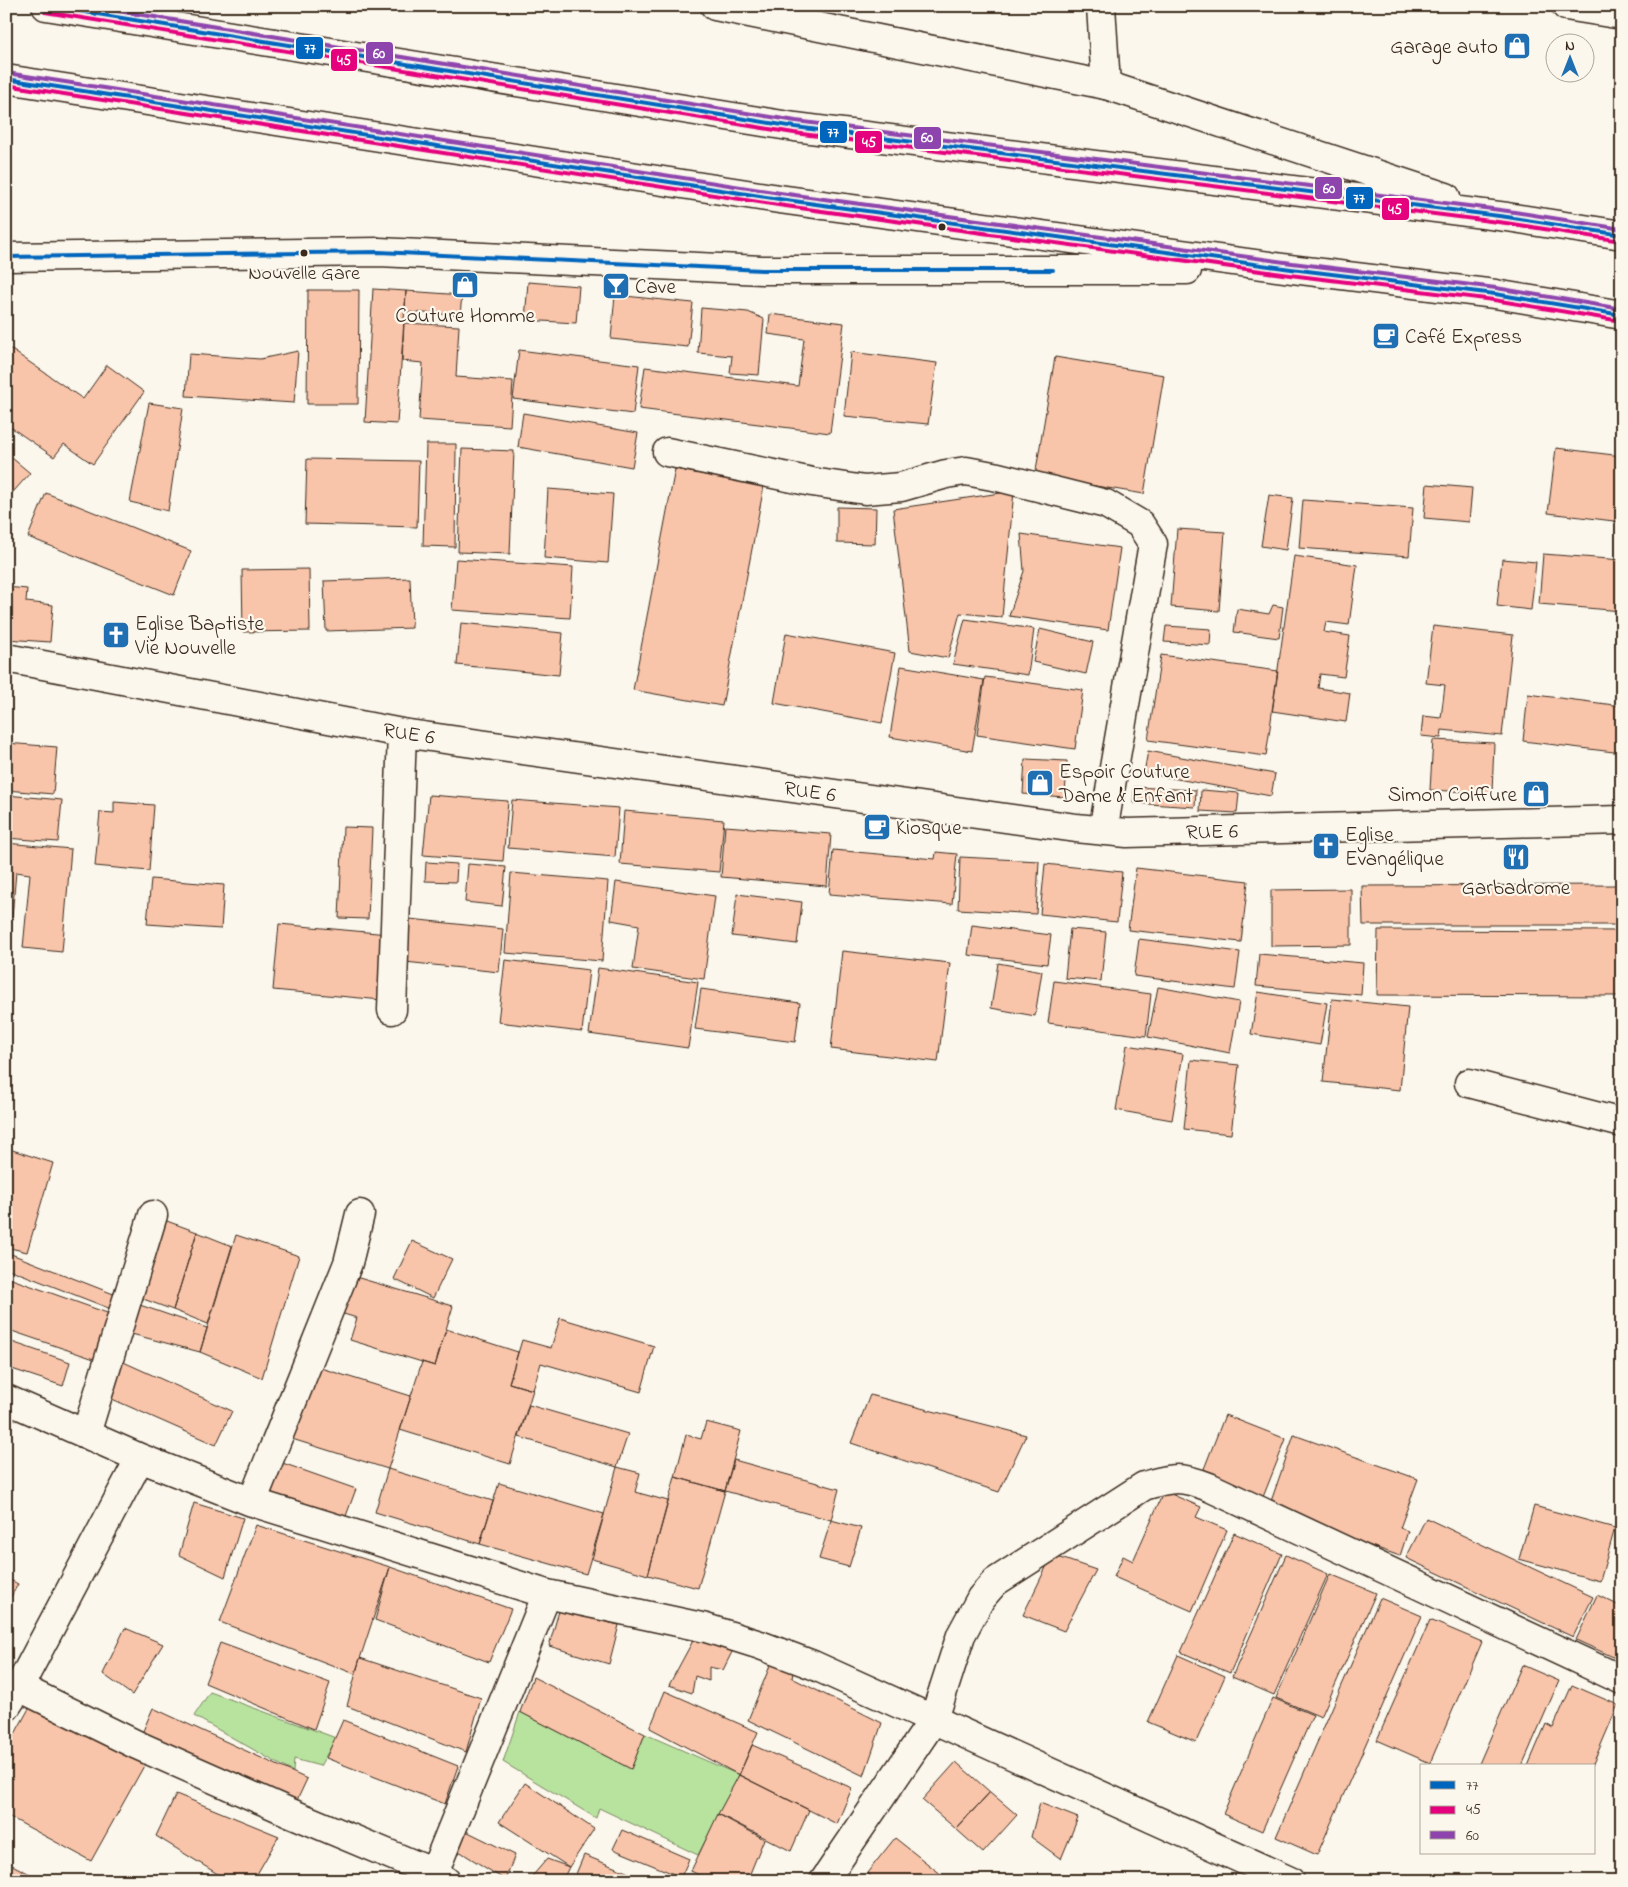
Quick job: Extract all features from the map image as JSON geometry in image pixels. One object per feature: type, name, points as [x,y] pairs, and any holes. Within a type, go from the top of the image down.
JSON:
[{"type":"street","points":[[46,6],[795,127],[1508,217],[1622,235]]},
{"type":"street","points":[[716,6],[1106,86],[1508,217]]},
{"type":"street","points":[[1101,6],[1106,86]]},
{"type":"street","points":[[1566,6],[1622,16]]},
{"type":"street","points":[[6,79],[779,199],[1291,269],[1495,294],[1622,315]]},
{"type":"street","points":[[6,257],[379,252],[762,270],[1291,269]]},
{"type":"street","points":[[667,452],[812,482],[865,490],[901,487],[946,474],[966,471],[998,477],[1106,504],[1140,524],[1153,544],[1103,831]]},
{"type":"street","name":"RUE 6","points":[[6,658],[402,733],[1103,831],[1127,833],[1622,820]]},
{"type":"street","points":[[392,1010],[402,733]]},
{"type":"street","points":[[1469,1083],[1622,1123]]},
{"type":"street","points":[[252,1502],[348,1263],[360,1214]]},
{"type":"street","points":[[86,1434],[153,1215]]},
{"type":"street","points":[[6,1399],[140,1458],[252,1502],[547,1594],[706,1628],[760,1645],[813,1665],[1290,1881]]},
{"type":"street","points":[[140,1458],[13,1697],[137,1745],[440,1877],[547,1594]]},
{"type":"street","points":[[824,1881],[934,1719],[961,1635],[981,1598],[995,1582],[1144,1486],[1168,1478],[1188,1479],[1209,1487],[1622,1680]]},
{"type":"green space","points":[[210,1692],[336,1738],[320,1766],[294,1759],[293,1772],[194,1716]]},
{"type":"green space","points":[[520,1712],[631,1769],[645,1734],[739,1775],[698,1855],[599,1808],[596,1818],[503,1762]]},
{"type":"building","points":[[528,282],[579,286],[576,323],[525,320]]},
{"type":"building","points":[[373,289],[406,291],[397,424],[365,422]]},
{"type":"building","points":[[308,290],[359,290],[358,404],[307,404]]},
{"type":"building","points":[[406,291],[462,295],[460,315],[405,312]]},
{"type":"building","points":[[615,295],[693,303],[688,347],[611,339]]},
{"type":"building","points":[[701,308],[748,312],[764,319],[759,375],[730,373],[732,356],[698,353]]},
{"type":"building","points":[[770,314],[844,323],[830,433],[639,409],[645,367],[798,386],[804,339],[768,334]]},
{"type":"building","points":[[404,323],[459,326],[456,377],[513,381],[510,426],[419,420],[423,363],[402,361]]},
{"type":"building","points":[[6,346],[83,399],[107,365],[144,392],[93,464],[64,444],[54,457],[9,426],[6,429]]},
{"type":"building","points":[[519,350],[639,365],[633,414],[513,399]]},
{"type":"building","points":[[298,351],[294,403],[186,396],[189,354],[260,359]]},
{"type":"building","points":[[851,352],[937,363],[928,424],[844,416]]},
{"type":"building","points":[[1055,357],[1164,375],[1144,494],[1035,476]]},
{"type":"building","points":[[149,403],[183,408],[168,511],[130,502]]},
{"type":"building","points":[[523,413],[638,433],[632,467],[518,447]]},
{"type":"building","points":[[426,444],[456,444],[455,547],[423,546]]},
{"type":"building","points":[[1556,448],[1622,456],[1622,522],[1548,513]]},
{"type":"building","points":[[462,449],[514,451],[510,554],[458,552]]},
{"type":"building","points":[[6,453],[30,473],[6,500]]},
{"type":"building","points":[[307,459],[419,461],[417,527],[305,524]]},
{"type":"building","points":[[675,469],[764,486],[722,706],[633,690]]},
{"type":"building","points":[[1427,484],[1472,488],[1469,522],[1424,518]]},
{"type":"building","points":[[548,489],[613,494],[608,563],[544,558]]},
{"type":"building","points":[[1014,491],[1002,617],[960,613],[948,658],[910,651],[893,509]]},
{"type":"building","points":[[46,493],[191,551],[174,595],[28,537]]},
{"type":"building","points":[[1269,495],[1293,498],[1286,550],[1261,546]]},
{"type":"building","points":[[1303,500],[1413,508],[1409,556],[1299,548]]},
{"type":"building","points":[[837,507],[876,508],[875,544],[837,543]]},
{"type":"building","points":[[1177,529],[1225,532],[1219,611],[1171,607]]},
{"type":"building","points":[[1021,534],[1120,548],[1108,630],[1009,616],[1024,571]]},
{"type":"building","points":[[1543,554],[1622,560],[1622,611],[1539,604]]},
{"type":"building","points":[[1294,556],[1357,565],[1349,625],[1326,622],[1324,632],[1350,636],[1344,677],[1320,674],[1318,688],[1350,693],[1346,722],[1272,711]]},
{"type":"building","points":[[456,559],[573,567],[570,618],[452,610]]},
{"type":"building","points":[[1502,559],[1536,562],[1531,610],[1497,606]]},
{"type":"building","points":[[309,569],[310,631],[243,632],[242,570]]},
{"type":"building","points":[[410,578],[412,628],[326,631],[324,581]]},
{"type":"building","points":[[6,587],[27,589],[26,602],[53,605],[50,642],[6,639]]},
{"type":"building","points":[[1273,605],[1283,607],[1279,638],[1234,632],[1237,609],[1269,614]]},
{"type":"building","points":[[965,619],[1034,629],[1028,675],[953,664]]},
{"type":"building","points":[[461,623],[563,633],[559,675],[457,665]]},
{"type":"building","points":[[1166,626],[1211,629],[1210,645],[1164,642]]},
{"type":"building","points":[[1433,626],[1513,635],[1502,736],[1442,730],[1441,738],[1421,736],[1423,716],[1441,718],[1445,685],[1426,683]]},
{"type":"building","points":[[1040,629],[1093,642],[1086,674],[1033,662]]},
{"type":"building","points":[[786,633],[895,653],[882,723],[774,703]]},
{"type":"building","points":[[1161,655],[1278,671],[1266,756],[1148,740]]},
{"type":"building","points":[[901,666],[984,680],[972,751],[890,737]]},
{"type":"building","points":[[985,677],[1083,690],[1075,749],[977,735]]},
{"type":"building","points":[[1528,694],[1622,706],[1622,753],[1523,741]]},
{"type":"building","points":[[1433,740],[1494,743],[1492,793],[1430,790]]},
{"type":"building","points":[[6,743],[57,747],[53,794],[6,790]]},
{"type":"building","points":[[1148,751],[1275,774],[1271,796],[1144,773]]},
{"type":"building","points":[[1025,759],[1067,761],[1065,797],[1023,794]]},
{"type":"building","points":[[1134,787],[1196,790],[1195,807],[1133,803]]},
{"type":"building","points":[[1201,790],[1239,793],[1237,813],[1200,811]]},
{"type":"building","points":[[6,795],[62,800],[58,842],[6,838]]},
{"type":"building","points":[[429,795],[508,801],[503,861],[423,855]]},
{"type":"building","points":[[512,800],[619,808],[615,857],[508,848]]},
{"type":"building","points":[[114,802],[154,805],[149,871],[95,866],[100,812],[114,813]]},
{"type":"building","points":[[624,811],[724,820],[719,872],[620,864]]},
{"type":"building","points":[[725,826],[831,834],[827,886],[721,877]]},
{"type":"building","points":[[343,827],[372,828],[368,919],[339,918]]},
{"type":"building","points":[[6,843],[71,849],[62,952],[23,948],[30,874],[16,872],[9,951],[6,951]]},
{"type":"building","points":[[833,850],[935,859],[936,852],[957,854],[952,904],[829,894]]},
{"type":"building","points":[[960,857],[1039,861],[1036,914],[958,909]]},
{"type":"building","points":[[426,862],[457,864],[456,882],[425,881]]},
{"type":"building","points":[[468,864],[506,867],[502,906],[465,902]]},
{"type":"building","points":[[1045,864],[1122,872],[1117,922],[1040,914]]},
{"type":"building","points":[[1136,868],[1248,881],[1241,942],[1128,930]]},
{"type":"building","points":[[511,873],[608,881],[602,961],[505,953]]},
{"type":"building","points":[[151,879],[224,885],[221,929],[147,924]]},
{"type":"building","points":[[616,882],[715,896],[704,979],[633,969],[639,925],[611,920]]},
{"type":"building","points":[[1622,885],[1622,925],[1363,925],[1362,886]]},
{"type":"building","points":[[1351,889],[1351,945],[1271,946],[1271,890]]},
{"type":"building","points":[[737,894],[802,902],[797,944],[732,936]]},
{"type":"building","points":[[410,919],[503,929],[499,972],[405,962]]},
{"type":"building","points":[[279,924],[388,934],[382,1000],[273,990]]},
{"type":"building","points":[[972,925],[1051,935],[1047,964],[968,955]]},
{"type":"building","points":[[1070,929],[1106,932],[1101,981],[1065,978]]},
{"type":"building","points":[[1378,930],[1622,931],[1622,996],[1377,995]]},
{"type":"building","points":[[1139,939],[1240,952],[1235,989],[1134,976]]},
{"type":"building","points":[[842,951],[950,963],[938,1062],[831,1049]]},
{"type":"building","points":[[1259,954],[1363,963],[1361,995],[1256,986]]},
{"type":"building","points":[[505,960],[589,970],[582,1032],[498,1022]]},
{"type":"building","points":[[998,963],[1042,971],[1035,1016],[991,1008]]},
{"type":"building","points":[[598,968],[698,982],[688,1048],[589,1034]]},
{"type":"building","points":[[1054,981],[1151,994],[1146,1036],[1048,1023]]},
{"type":"building","points":[[1158,987],[1239,1002],[1230,1053],[1148,1037]]},
{"type":"building","points":[[701,989],[800,1003],[795,1042],[695,1029]]},
{"type":"building","points":[[1258,992],[1327,1003],[1320,1045],[1251,1034]]},
{"type":"building","points":[[1332,999],[1408,1007],[1400,1090],[1323,1082]]},
{"type":"building","points":[[1127,1045],[1183,1054],[1172,1120],[1116,1110]]},
{"type":"building","points":[[1191,1060],[1239,1065],[1231,1134],[1184,1129]]},
{"type":"building","points":[[6,1148],[53,1163],[27,1252],[6,1247]]},
{"type":"building","points":[[153,1216],[197,1232],[173,1310],[130,1294]]},
{"type":"building","points":[[197,1232],[232,1246],[208,1324],[173,1310]]},
{"type":"building","points":[[236,1235],[299,1256],[262,1378],[200,1352]]},
{"type":"building","points":[[412,1241],[452,1259],[433,1298],[394,1279]]},
{"type":"building","points":[[6,1252],[116,1295],[111,1309],[6,1268]]},
{"type":"building","points":[[349,1275],[453,1306],[435,1366],[350,1340],[357,1318],[337,1312]]},
{"type":"building","points":[[6,1277],[110,1314],[94,1359],[6,1329]]},
{"type":"building","points":[[131,1302],[207,1328],[200,1352],[124,1332]]},
{"type":"building","points":[[560,1318],[654,1346],[641,1392],[541,1363],[533,1390],[509,1383],[522,1340],[551,1348]]},
{"type":"building","points":[[446,1329],[518,1352],[509,1383],[533,1390],[510,1464],[400,1430],[422,1362],[435,1366]]},
{"type":"building","points":[[6,1340],[70,1362],[63,1386],[6,1367]]},
{"type":"building","points":[[119,1360],[232,1411],[216,1445],[103,1395]]},
{"type":"building","points":[[314,1366],[411,1396],[388,1469],[292,1439]]},
{"type":"building","points":[[870,1395],[1026,1435],[999,1492],[851,1443]]},
{"type":"building","points":[[529,1405],[628,1434],[617,1467],[519,1437]]},
{"type":"building","points":[[1225,1415],[1286,1439],[1263,1497],[1202,1474]]},
{"type":"building","points":[[706,1422],[741,1431],[725,1491],[675,1477],[686,1435],[701,1439]]},
{"type":"building","points":[[1294,1435],[1418,1479],[1400,1528],[1408,1531],[1400,1556],[1268,1510]]},
{"type":"building","points":[[274,1460],[356,1489],[343,1524],[262,1495]]},
{"type":"building","points":[[734,1460],[839,1489],[831,1520],[725,1491]]},
{"type":"building","points":[[617,1467],[640,1473],[635,1492],[668,1501],[648,1575],[592,1559]]},
{"type":"building","points":[[388,1469],[493,1501],[480,1544],[375,1512]]},
{"type":"building","points":[[675,1477],[725,1491],[698,1588],[648,1575]]},
{"type":"building","points":[[499,1483],[604,1514],[586,1574],[480,1544]]},
{"type":"building","points":[[1164,1491],[1201,1507],[1196,1517],[1227,1530],[1192,1611],[1114,1577],[1123,1556],[1133,1561]]},
{"type":"building","points":[[194,1503],[243,1518],[225,1577],[179,1555]]},
{"type":"building","points":[[1534,1506],[1615,1528],[1600,1581],[1519,1559]]},
{"type":"building","points":[[1426,1518],[1593,1597],[1573,1637],[1406,1558]]},
{"type":"building","points":[[831,1520],[861,1528],[849,1567],[819,1559]]},
{"type":"building","points":[[256,1525],[390,1567],[355,1674],[220,1622]]},
{"type":"building","points":[[1234,1533],[1282,1554],[1230,1673],[1181,1652]]},
{"type":"building","points":[[1052,1555],[1096,1570],[1064,1631],[1023,1615]]},
{"type":"building","points":[[1286,1555],[1328,1574],[1274,1695],[1232,1677]]},
{"type":"building","points":[[390,1567],[511,1609],[489,1662],[375,1620]]},
{"type":"building","points":[[1330,1574],[1376,1593],[1321,1717],[1276,1698]]},
{"type":"building","points":[[6,1578],[18,1584],[6,1606]]},
{"type":"building","points":[[1597,1595],[1622,1607],[1622,1661],[1576,1640]]},
{"type":"building","points":[[1380,1598],[1422,1616],[1317,1855],[1276,1837]]},
{"type":"building","points":[[559,1611],[619,1625],[609,1664],[549,1646]]},
{"type":"building","points":[[1430,1620],[1482,1642],[1430,1763],[1377,1740]]},
{"type":"building","points":[[125,1628],[163,1644],[132,1695],[103,1674]]},
{"type":"building","points":[[696,1635],[734,1648],[723,1670],[709,1667],[709,1681],[695,1676],[692,1693],[669,1685]]},
{"type":"building","points":[[220,1643],[330,1683],[314,1729],[205,1683]]},
{"type":"building","points":[[1178,1655],[1225,1676],[1196,1742],[1148,1722]]},
{"type":"building","points":[[360,1658],[481,1698],[466,1752],[347,1706]]},
{"type":"building","points":[[772,1661],[794,1668],[792,1678],[882,1723],[864,1776],[748,1720]]},
{"type":"building","points":[[1522,1665],[1559,1681],[1523,1764],[1479,1764]]},
{"type":"building","points":[[533,1677],[645,1734],[631,1769],[520,1712]]},
{"type":"building","points":[[1572,1685],[1618,1705],[1593,1764],[1529,1764],[1546,1724],[1553,1728]]},
{"type":"building","points":[[665,1691],[758,1732],[739,1775],[650,1728]]},
{"type":"building","points":[[1273,1698],[1313,1715],[1262,1831],[1223,1814]]},
{"type":"building","points":[[32,1703],[145,1764],[91,1861],[6,1815],[6,1750]]},
{"type":"building","points":[[153,1708],[307,1779],[293,1809],[139,1740]]},
{"type":"building","points":[[343,1720],[458,1766],[445,1804],[326,1758]]},
{"type":"building","points":[[752,1745],[852,1788],[837,1824],[739,1775]]},
{"type":"building","points":[[956,1762],[990,1792],[956,1829],[922,1800]]},
{"type":"building","points":[[739,1775],[809,1810],[791,1851],[718,1814]]},
{"type":"building","points":[[525,1783],[594,1829],[569,1867],[499,1822]]},
{"type":"building","points":[[990,1792],[1017,1815],[983,1853],[956,1829]]},
{"type":"building","points":[[176,1794],[279,1836],[253,1881],[229,1881],[156,1836]]},
{"type":"building","points":[[1040,1803],[1078,1818],[1061,1859],[1031,1837]]},
{"type":"building","points":[[718,1814],[764,1839],[747,1881],[710,1881],[691,1871]]},
{"type":"building","points":[[622,1830],[689,1859],[681,1877],[613,1849]]},
{"type":"building","points":[[466,1831],[515,1855],[505,1880],[459,1851]]},
{"type":"building","points":[[895,1838],[947,1879],[945,1881],[876,1881],[867,1873]]},
{"type":"building","points":[[584,1855],[649,1881],[573,1881]]},
{"type":"building","points":[[547,1859],[569,1867],[562,1881],[528,1881]]},
{"type":"building","points":[[6,1862],[44,1881],[6,1881]]},
{"type":"transit line","name":"77","points":[[48,6],[795,127],[1507,217],[1622,235]]},
{"type":"transit line","name":"60","points":[[87,6],[796,121],[1508,211],[1622,229]]},
{"type":"transit line","name":"45","points":[[45,12],[794,133],[1506,223],[1621,241]]},
{"type":"transit line","name":"60","points":[[7,73],[780,193],[1292,263],[1496,288],[1622,309]]},
{"type":"transit line","name":"77","points":[[6,79],[779,199],[1291,269],[1495,294],[1622,315]]},
{"type":"transit line","name":"45","points":[[6,85],[778,205],[1290,275],[1494,300],[1621,321]]},
{"type":"transit line","name":"77","points":[[6,257],[379,252],[762,270],[1053,270]]},
{"type":"place","name":"Garage auto","points":[[1517,46]]},
{"type":"place","name":"Nouvelle Gare","points":[[304,253]]},
{"type":"place","name":"Couture Homme","points":[[465,285]]},
{"type":"place","name":"Cave","points":[[616,286]]},
{"type":"place","name":"Café Express","points":[[1386,336]]},
{"type":"place","name":"Eglise Baptiste Vie Nouvelle","points":[[116,635]]},
{"type":"place","name":"Espoir Couture Dame & Enfant","points":[[1040,783]]},
{"type":"place","name":"Simon Coiffure","points":[[1536,794]]},
{"type":"place","name":"Kiosque","points":[[877,827]]},
{"type":"place","name":"Eglise Evangélique","points":[[1326,846]]},
{"type":"place","name":"Garbadrome","points":[[1516,857]]}]
